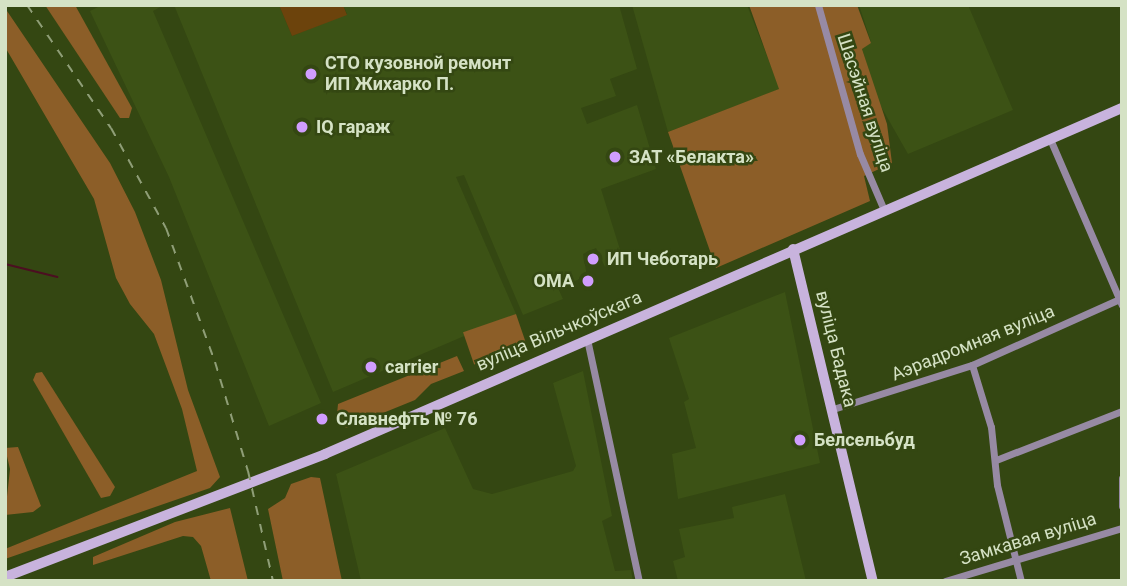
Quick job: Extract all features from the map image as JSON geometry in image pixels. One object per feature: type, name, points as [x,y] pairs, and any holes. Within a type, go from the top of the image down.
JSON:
[{"type":"main road","name":"вуліца Вільчкоўскага","points":[[5,577],[325,454],[586,338],[1122,108]]},
{"type":"main road","name":"вуліца Бадака","points":[[793,249],[873,581]]},
{"type":"street","name":"Шасэйная вуліца","points":[[818,5],[860,154],[884,210]]},
{"type":"street","points":[[1050,139],[1121,301]]},
{"type":"street","name":"Аэрадромная вуліца","points":[[833,409],[972,365],[1121,301]]},
{"type":"street","points":[[586,338],[639,581]]},
{"type":"street","points":[[972,365],[991,428],[997,485],[1021,581]]},
{"type":"street","points":[[996,460],[1122,411]]},
{"type":"street","points":[[1122,478],[1122,506]]},
{"type":"street","name":"Замкавая вуліца","points":[[945,581],[1122,528]]},
{"type":"shaded area","points":[[45,5],[75,5],[132,108],[129,118],[120,118]]},
{"type":"shaded area","points":[[102,5],[164,5],[153,11],[321,403],[269,426],[169,177],[90,11]]},
{"type":"shaded area","points":[[174,5],[279,5],[292,36],[347,14],[343,5],[619,5],[637,69],[610,79],[616,96],[581,108],[587,124],[637,105],[656,169],[601,189],[623,259],[605,267],[596,248],[583,254],[587,276],[558,288],[563,299],[523,315],[464,175],[456,177],[516,314],[333,392]]},
{"type":"shaded area","points":[[279,5],[343,5],[347,15],[292,36]]},
{"type":"shaded area","points":[[632,5],[747,5],[780,89],[668,132]]},
{"type":"shaded area","points":[[749,5],[857,5],[871,43],[862,49],[887,124],[892,163],[864,176],[870,201],[716,268],[668,132],[779,89]]},
{"type":"shaded area","points":[[859,5],[968,5],[1013,110],[908,154],[879,103],[862,49],[871,42]]},
{"type":"shaded area","points":[[5,8],[110,163],[135,212],[161,280],[188,390],[220,477],[210,488],[5,559],[5,549],[197,471],[182,409],[154,334],[130,304],[116,278],[94,199],[5,47]]},
{"type":"shaded area","points":[[785,292],[820,463],[678,499],[672,454],[696,448],[684,402],[689,399],[669,338]]},
{"type":"shaded area","points":[[516,314],[527,346],[474,364],[463,332]]},
{"type":"shaded area","points":[[457,356],[464,371],[431,384],[415,400],[346,428],[337,414],[338,404]]},
{"type":"shaded area","points":[[583,371],[612,516],[602,521],[615,571],[631,570],[633,581],[361,581],[336,474],[445,428],[473,489],[492,494],[573,471],[576,466],[553,383]]},
{"type":"shaded area","points":[[42,372],[115,487],[110,496],[101,498],[33,380],[36,373]]},
{"type":"shaded area","points":[[18,447],[41,506],[33,512],[5,515],[10,469],[5,448]]},
{"type":"shaded area","points":[[311,477],[320,478],[342,581],[283,581],[268,509],[285,498],[291,484]]},
{"type":"shaded area","points":[[785,494],[806,581],[678,581],[673,561],[685,557],[679,529],[734,518],[732,507]]},
{"type":"shaded area","points":[[230,508],[248,581],[211,581],[201,546],[193,537],[183,536],[93,565],[93,557],[175,522]]},
{"type":"waterway","points":[[5,264],[57,277]]},
{"type":"railway","points":[[27,5],[111,128],[166,228],[215,362],[248,471],[273,581]]},
{"type":"place","name":"СТО кузовной ремонт ИП Жихарко П.","points":[[311,74]]},
{"type":"place","name":"IQ гараж","points":[[302,127]]},
{"type":"place","name":"ЗАТ «Белакта»","points":[[615,157]]},
{"type":"place","name":"ИП Чеботарь","points":[[593,259]]},
{"type":"place","name":"ОМА","points":[[588,281]]},
{"type":"place","name":"carrier","points":[[371,367]]},
{"type":"place","name":"Славнефть № 76","points":[[322,419]]},
{"type":"place","name":"Белсельбуд","points":[[800,440]]}]
